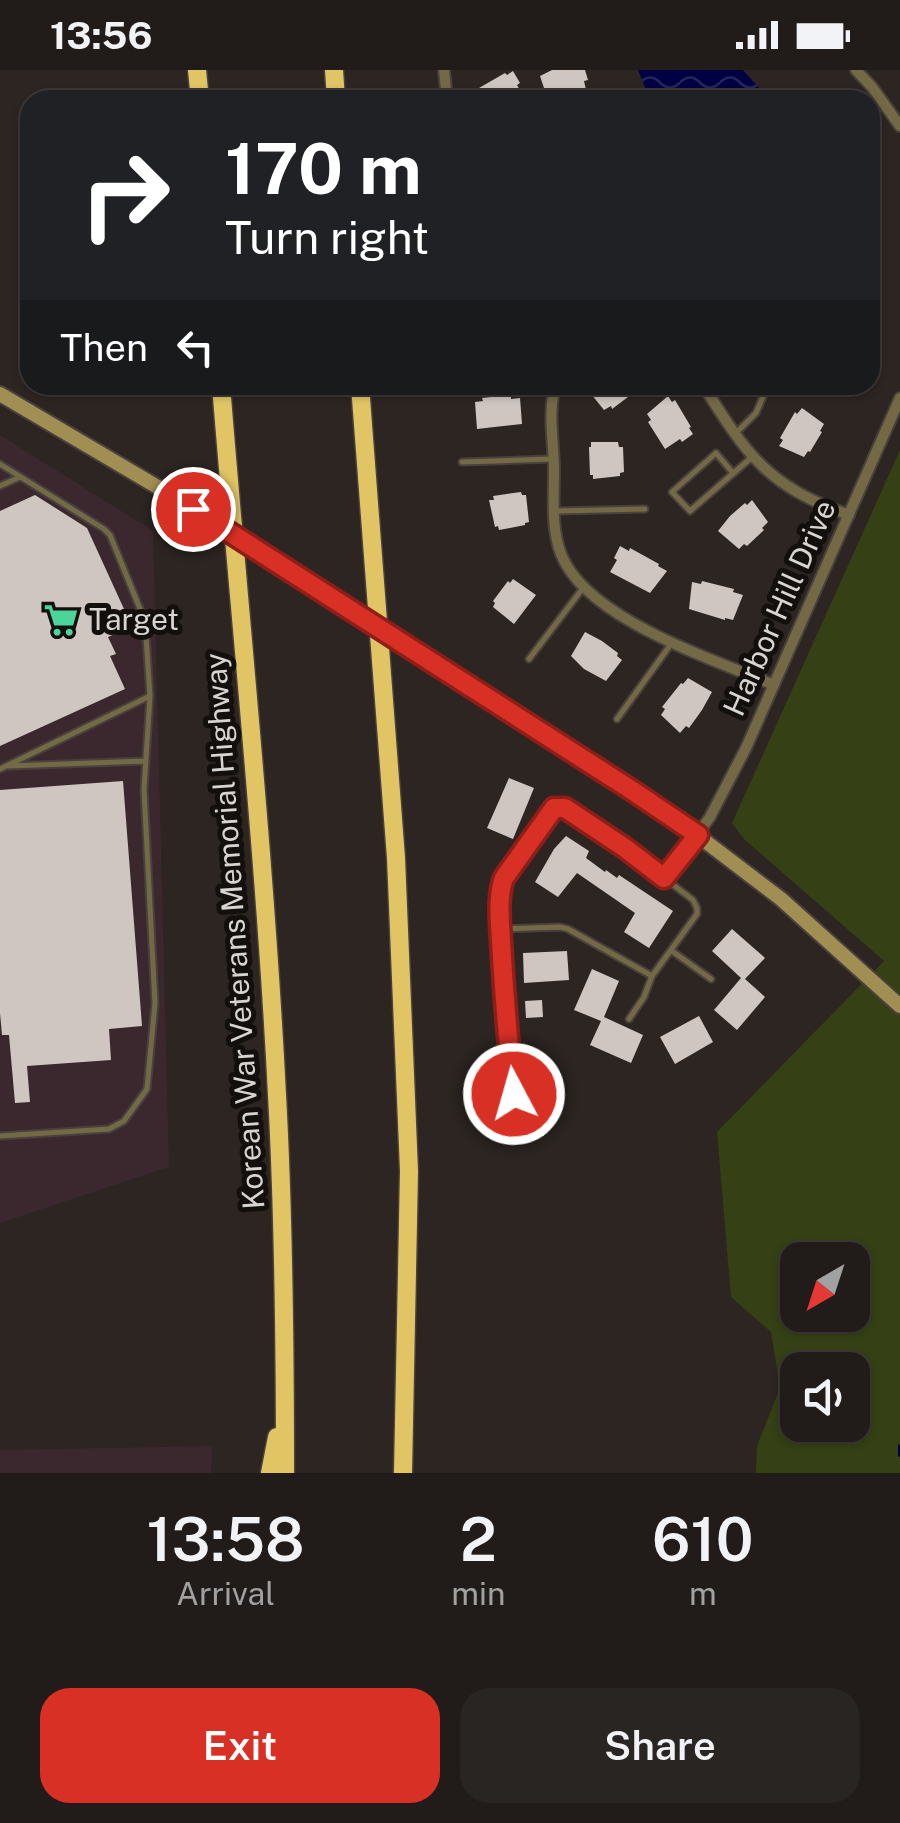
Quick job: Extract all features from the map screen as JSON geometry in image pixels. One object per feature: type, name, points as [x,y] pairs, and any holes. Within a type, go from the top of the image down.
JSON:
[{"type":"highway","name":"Korean War Veterans Memorial Highway","points":[[223,395],[277,1094],[284,1247],[285,1473]]},
{"type":"highway","points":[[361,395],[394,840],[409,1171],[402,1473]]},
{"type":"highway","points":[[270,1473],[285,1392]]},
{"type":"main road","points":[[0,394],[161,489],[698,835],[781,900],[900,1006]]},
{"type":"street","points":[[856,70],[875,90]]},
{"type":"street","points":[[866,79],[876,70]]},
{"type":"street","points":[[880,97],[900,126]]},
{"type":"street","points":[[554,395],[556,539],[572,576],[628,621],[774,685]]},
{"type":"street","points":[[709,395],[734,434],[766,472],[791,489],[848,515]]},
{"type":"street","name":"Harbor Hill Drive","points":[[698,835],[737,765],[774,685],[900,398]]},
{"type":"lane","points":[[734,434],[756,413],[764,395]]},
{"type":"lane","points":[[734,472],[716,453],[672,492],[690,512],[752,456]]},
{"type":"lane","points":[[462,462],[554,459]]},
{"type":"lane","points":[[0,464],[110,535],[146,622],[150,696],[144,790],[156,1003],[147,1089],[124,1121],[109,1130],[0,1136]]},
{"type":"lane","points":[[0,486],[20,477]]},
{"type":"lane","points":[[554,511],[645,509]]},
{"type":"lane","points":[[529,659],[583,588]]},
{"type":"lane","points":[[618,719],[673,642]]},
{"type":"lane","points":[[2,768],[150,696]]},
{"type":"lane","points":[[2,768],[146,761]]},
{"type":"lane","points":[[514,1094],[505,1017],[500,886],[554,808],[565,808],[625,848],[697,908],[697,914],[652,976],[630,1019]]},
{"type":"lane","points":[[664,878],[698,835]]},
{"type":"lane","points":[[501,929],[568,929],[652,976]]},
{"type":"lane","points":[[672,950],[711,978]]},
{"type":"shaded area","points":[[0,435],[153,531],[169,1167],[0,1223]]},
{"type":"shaded area","points":[[212,1446],[211,1473],[0,1473],[0,1450]]},
{"type":"green space","points":[[900,450],[900,1473],[756,1473],[757,1446],[780,1388],[771,1332],[731,1297],[717,1132],[884,961],[744,839],[732,823]]},
{"type":"water","points":[[638,70],[743,70],[761,90],[644,90]]},
{"type":"building","points":[[552,70],[585,70],[588,80],[584,81],[586,90],[545,90],[540,76]]},
{"type":"building","points":[[513,71],[520,90],[479,88],[505,73]]},
{"type":"building","points":[[511,395],[511,399],[520,398],[522,424],[477,429],[475,402]]},
{"type":"building","points":[[592,395],[631,395],[612,409],[611,406],[604,410]]},
{"type":"building","points":[[668,396],[672,402],[675,400],[693,434],[665,449],[647,414]]},
{"type":"building","points":[[802,408],[824,424],[804,457],[779,446],[795,412]]},
{"type":"building","points":[[591,442],[618,442],[623,447],[624,472],[620,476],[593,479]]},
{"type":"building","points":[[521,492],[526,495],[529,522],[499,530],[489,500]]},
{"type":"building","name":"Target","points":[[35,495],[87,528],[124,609],[118,612],[126,629],[108,637],[116,654],[110,656],[125,689],[0,746],[0,511]]},
{"type":"building","points":[[752,500],[768,522],[747,546],[739,549],[718,531]]},
{"type":"building","points":[[620,546],[667,571],[650,593],[610,572]]},
{"type":"building","points":[[513,579],[536,595],[514,624],[493,607],[493,601]]},
{"type":"building","points":[[702,581],[743,595],[733,620],[689,609],[692,582]]},
{"type":"building","points":[[585,632],[618,653],[622,660],[606,681],[584,669],[571,656]]},
{"type":"building","points":[[688,678],[712,692],[689,728],[686,726],[680,733],[661,715],[665,709],[662,707]]},
{"type":"building","points":[[509,778],[534,788],[513,839],[487,828]]},
{"type":"building","points":[[123,781],[142,1026],[109,1029],[111,1060],[27,1066],[30,1102],[15,1103],[9,1035],[2,1035],[0,1013],[0,790]]},
{"type":"building","points":[[566,836],[589,851],[586,858],[605,872],[617,878],[619,875],[673,911],[649,948],[624,932],[635,913],[577,873],[558,897],[535,882]]},
{"type":"building","points":[[732,929],[765,958],[745,979],[765,997],[737,1030],[714,1010],[741,978],[712,951]]},
{"type":"building","points":[[567,951],[569,980],[524,983],[523,953]]},
{"type":"building","points":[[592,969],[619,981],[604,1017],[643,1035],[631,1063],[590,1045],[601,1021],[574,1010]]},
{"type":"building","points":[[542,1000],[543,1017],[526,1018],[525,1001]]},
{"type":"building","points":[[699,1016],[713,1042],[675,1064],[660,1037]]},
{"type":"building","points":[[498,1106],[544,1106],[544,1136],[499,1137]]},
{"type":"waterway","points":[[900,1446],[900,1455]]},
{"type":"place","name":"Target","points":[[61,620]]},
{"type":"route","points":[[193,509],[698,835],[664,878],[565,808],[554,808],[504,878],[500,886],[505,1017],[514,1094]]}]
